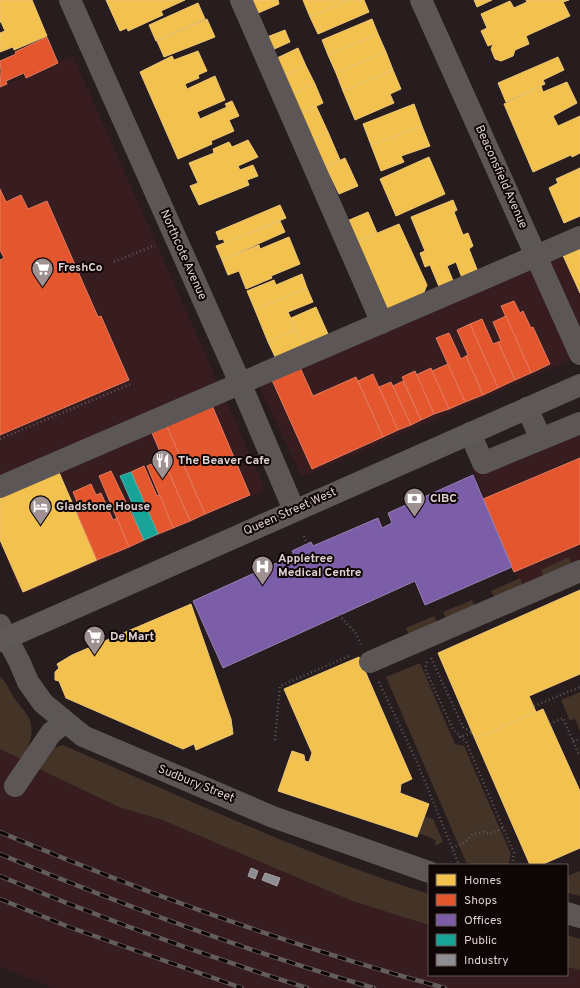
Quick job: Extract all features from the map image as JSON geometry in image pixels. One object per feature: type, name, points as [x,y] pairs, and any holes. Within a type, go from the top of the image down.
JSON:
[{"type":"main road","name":"Queen Street West","points":[[2,635],[580,385]]},
{"type":"street","name":"Northcote Avenue","points":[[70,0],[241,385],[294,510]]},
{"type":"street","points":[[241,0],[382,323]]},
{"type":"street","name":"Beaconsfield Avenue","points":[[421,0],[580,354]]},
{"type":"street","points":[[0,487],[241,385],[580,237]]},
{"type":"street","points":[[527,408],[541,439]]},
{"type":"street","points":[[470,433],[483,463],[580,423]]},
{"type":"street","points":[[367,656],[580,571]]},
{"type":"street","name":"Sudbury Street","points":[[2,635],[43,703],[83,736],[273,817],[428,872]]},
{"type":"street","points":[[15,786],[51,734],[65,722]]},
{"type":"street","points":[[568,913],[580,917]]},
{"type":"path","points":[[114,262],[161,242]]},
{"type":"path","points":[[0,439],[131,384]]},
{"type":"path","points":[[117,385],[119,389]]},
{"type":"path","points":[[304,536],[308,544]]},
{"type":"path","points":[[339,615],[355,632],[367,656],[416,762],[459,864]]},
{"type":"path","points":[[459,737],[473,733],[463,727],[429,655],[425,668],[453,729],[459,737],[466,742],[514,853],[512,864]]},
{"type":"path","points":[[275,740],[280,686],[367,656]]},
{"type":"path","points":[[534,706],[580,687]]},
{"type":"path","points":[[550,724],[563,718],[579,755]]},
{"type":"path","points":[[573,741],[580,739]]},
{"type":"path","points":[[452,848],[464,843],[473,834],[484,832],[490,834],[504,828]]},
{"type":"shaded area","points":[[73,56],[264,486],[263,491],[26,594],[17,586],[0,541],[0,260],[4,258],[0,250],[0,87]]},
{"type":"shaded area","points":[[580,239],[580,356],[302,477],[256,380]]},
{"type":"shaded area","points":[[580,422],[580,575],[526,598],[472,468]]},
{"type":"shaded area","points":[[569,557],[573,567],[545,579],[541,570]]},
{"type":"shaded area","points":[[520,578],[524,588],[496,601],[491,591]]},
{"type":"shaded area","points":[[472,600],[476,609],[448,622],[443,612]]},
{"type":"shaded area","points":[[434,616],[439,625],[410,638],[406,628]]},
{"type":"shaded area","points":[[420,663],[455,744],[464,746],[511,854],[508,864],[472,864],[466,862],[386,677]]},
{"type":"shaded area","points":[[0,677],[8,686],[14,698],[29,718],[32,731],[30,741],[21,759],[0,749]]},
{"type":"shaded area","points":[[580,692],[580,731],[575,718],[570,721],[561,700]]},
{"type":"shaded area","points":[[63,745],[290,843],[428,894],[428,925],[352,901],[160,819],[121,808],[37,768],[53,748]]},
{"type":"shaded area","points":[[0,749],[121,808],[160,819],[352,901],[428,925],[428,976],[568,976],[568,967],[580,970],[580,988],[53,988],[0,967]]},
{"type":"shaded area","points":[[425,816],[433,819],[443,842],[435,846],[436,840],[418,833]]},
{"type":"shaded area","points":[[580,871],[580,896],[568,893],[568,876]]},
{"type":"shaded area","points":[[568,935],[580,939],[580,970],[568,967]]},
{"type":"building: Homes","points":[[0,0],[32,0],[47,36],[14,50],[13,47],[0,52],[0,33],[5,31],[0,22]]},
{"type":"building: Homes","points":[[106,0],[185,0],[161,11],[163,15],[128,31],[127,28],[120,31]]},
{"type":"building: Homes","points":[[250,0],[278,0],[279,4],[256,14]]},
{"type":"building: Homes","points":[[303,0],[349,0],[310,17]]},
{"type":"building: Homes","points":[[349,0],[364,0],[369,12],[318,34],[310,17]]},
{"type":"building: Homes","points":[[474,0],[492,0],[477,7]]},
{"type":"building: Homes","points":[[526,0],[569,0],[563,2],[570,16],[526,36],[529,44],[515,50],[513,56],[501,61],[495,59],[491,49],[493,44],[488,46],[481,31],[487,28],[481,14],[510,1],[514,8],[527,2]]},
{"type":"building: Homes","points":[[198,3],[205,19],[156,41],[149,25]]},
{"type":"building: Homes","points":[[207,19],[215,37],[164,57],[157,41]]},
{"type":"building: Homes","points":[[372,19],[378,34],[328,55],[322,40]]},
{"type":"building: Homes","points":[[285,30],[290,42],[272,50],[267,37]]},
{"type":"building: Homes","points":[[378,34],[386,52],[336,73],[328,55]]},
{"type":"building: Homes","points":[[298,48],[306,66],[285,75],[277,58]]},
{"type":"building: Homes","points":[[198,51],[207,71],[198,75],[199,78],[185,84],[187,89],[215,76],[225,100],[197,112],[200,119],[227,107],[225,104],[232,101],[239,116],[229,120],[234,131],[211,141],[212,144],[178,159],[140,72],[172,56],[174,60]]},
{"type":"building: Homes","points":[[386,52],[393,70],[343,91],[336,73]]},
{"type":"building: Homes","points":[[558,57],[564,70],[543,80],[545,84],[506,102],[498,83]]},
{"type":"building: Homes","points":[[306,66],[315,84],[293,94],[285,75]]},
{"type":"building: Homes","points":[[393,70],[401,89],[390,94],[394,103],[355,120],[343,91]]},
{"type":"building: Homes","points":[[567,82],[577,103],[553,116],[558,126],[580,116],[580,153],[572,157],[571,155],[533,172],[504,104],[541,86],[543,92]]},
{"type":"building: Homes","points":[[315,84],[323,103],[302,113],[293,94]]},
{"type":"building: Homes","points":[[414,104],[422,126],[371,145],[363,124]]},
{"type":"building: Homes","points":[[316,106],[328,132],[313,139],[302,113]]},
{"type":"building: Homes","points":[[422,126],[430,146],[401,156],[404,162],[381,171],[371,145]]},
{"type":"building: Homes","points":[[328,132],[340,160],[326,167],[313,139]]},
{"type":"building: Homes","points":[[248,140],[258,157],[238,166],[240,170],[253,165],[258,176],[247,180],[249,185],[199,205],[190,186],[198,183],[189,163],[214,153],[213,149],[229,142],[232,147]]},
{"type":"building: Homes","points":[[429,157],[445,194],[396,216],[380,179]]},
{"type":"building: Homes","points":[[345,158],[358,186],[339,194],[326,167]]},
{"type":"building: Homes","points":[[580,168],[580,216],[564,223],[549,188],[558,183],[556,179]]},
{"type":"building: Homes","points":[[453,200],[457,210],[454,212],[463,235],[468,233],[473,246],[469,249],[478,272],[462,278],[456,262],[447,266],[454,283],[440,289],[430,265],[425,267],[420,253],[425,251],[411,217]]},
{"type":"building: Homes","points":[[280,205],[286,218],[225,243],[223,239],[219,240],[216,232]]},
{"type":"building: Homes","points":[[368,212],[377,233],[356,242],[347,221]]},
{"type":"building: Homes","points":[[280,221],[285,232],[222,260],[216,246]]},
{"type":"building: Homes","points":[[399,224],[427,285],[422,297],[386,311],[356,242]]},
{"type":"building: Homes","points":[[289,237],[300,264],[271,276],[272,278],[246,289],[239,271],[228,275],[222,260],[259,245],[260,249]]},
{"type":"building: Homes","points":[[580,243],[580,293],[561,251]]},
{"type":"building: Homes","points":[[302,274],[307,288],[255,310],[247,291],[274,280],[276,285]]},
{"type":"building: Homes","points":[[307,288],[313,302],[288,312],[296,330],[268,342],[255,310]]},
{"type":"building: Homes","points":[[316,307],[328,334],[302,345],[291,318]]},
{"type":"building: Homes","points":[[296,330],[304,350],[277,361],[268,342]]},
{"type":"building: Homes","name":"Gladstone House","points":[[58,470],[97,560],[23,592],[0,540],[0,495]]},
{"type":"building: Homes","points":[[580,590],[580,674],[529,696],[536,712],[475,739],[438,653]]},
{"type":"building: Homes","points":[[191,604],[231,719],[233,734],[196,750],[194,744],[183,749],[66,698],[59,681],[55,680],[55,672],[59,668],[57,664],[72,655]]},
{"type":"building: Homes","points":[[359,657],[412,779],[401,784],[400,793],[429,804],[417,837],[278,791],[292,751],[304,755],[305,761],[309,762],[312,753],[284,689]]},
{"type":"building: Homes","points":[[543,709],[580,791],[580,848],[543,864],[530,864],[475,739]]},
{"type":"building: Shops","points":[[47,37],[58,63],[26,78],[24,73],[6,81],[7,84],[0,87],[0,61]]},
{"type":"building: Shops","name":"FreshCo","points":[[0,189],[6,202],[21,195],[28,209],[47,201],[98,317],[101,316],[129,380],[0,435],[0,260],[4,258],[0,250]]},
{"type":"building: Shops","points":[[514,301],[520,313],[523,311],[531,328],[533,327],[550,364],[531,373],[501,306]]},
{"type":"building: Shops","points":[[506,316],[531,373],[515,380],[498,342],[501,341],[493,322]]},
{"type":"building: Shops","points":[[482,319],[493,344],[498,342],[515,380],[498,388],[470,324]]},
{"type":"building: Shops","points":[[470,324],[498,388],[483,395],[466,356],[468,355],[457,330]]},
{"type":"building: Shops","points":[[449,333],[461,359],[466,356],[483,395],[465,402],[436,338]]},
{"type":"building: Shops","points":[[448,364],[465,402],[449,409],[432,371]]},
{"type":"building: Shops","points":[[299,365],[313,396],[356,377],[383,437],[312,469],[271,378]]},
{"type":"building: Shops","points":[[431,368],[449,409],[434,414],[416,375]]},
{"type":"building: Shops","points":[[415,371],[434,414],[421,420],[402,377]]},
{"type":"building: Shops","points":[[373,374],[398,430],[383,437],[358,381]]},
{"type":"building: Shops","points":[[403,381],[421,420],[411,425],[393,386]]},
{"type":"building: Shops","points":[[391,382],[411,425],[398,430],[379,387]]},
{"type":"building: Shops","points":[[211,403],[250,495],[205,514],[165,422]]},
{"type":"building: Shops","points":[[167,427],[205,514],[190,521],[152,433]]},
{"type":"building: Shops","points":[[580,458],[580,544],[514,572],[483,499]]},
{"type":"building: Shops","name":"The Beaver Cafe","points":[[163,459],[190,521],[173,528],[147,466]]},
{"type":"building: Shops","points":[[144,466],[157,496],[160,495],[173,528],[158,534],[131,472]]},
{"type":"building: Shops","points":[[111,471],[144,540],[129,547],[99,476]]},
{"type":"building: Shops","points":[[91,484],[96,495],[101,493],[113,520],[117,518],[129,547],[97,560],[77,513],[81,511],[73,492]]},
{"type":"building: Offices","points":[[473,475],[512,567],[425,605],[415,581],[223,668],[193,601],[294,555],[292,551],[311,542],[313,546],[378,518],[382,528],[392,523],[388,513]]},
{"type":"building: Public","points":[[131,472],[158,534],[144,540],[129,505],[132,503],[120,476]]},
{"type":"building: Industry","points":[[251,868],[258,871],[255,879],[248,876]]},
{"type":"building: Industry","points":[[265,873],[280,878],[277,886],[262,880]]},
{"type":"tram line","points":[[0,635],[580,380]]},
{"type":"tram line","points":[[0,646],[580,391]]},
{"type":"railway","points":[[0,832],[55,855],[220,918],[332,955],[445,988]]},
{"type":"railway","points":[[0,854],[138,909],[232,943],[374,988]]},
{"type":"railway","points":[[0,876],[76,907],[152,935],[307,988]]},
{"type":"railway","points":[[0,899],[69,927],[242,988]]},
{"type":"place","name":"FreshCo","points":[[43,288]]},
{"type":"place","name":"The Beaver Cafe","points":[[163,480]]},
{"type":"place","name":"CIBC","points":[[415,518]]},
{"type":"place","name":"Gladstone House","points":[[41,526]]},
{"type":"place","name":"Appletree Medical Centre","points":[[263,586]]},
{"type":"place","name":"De Mart","points":[[95,656]]}]
